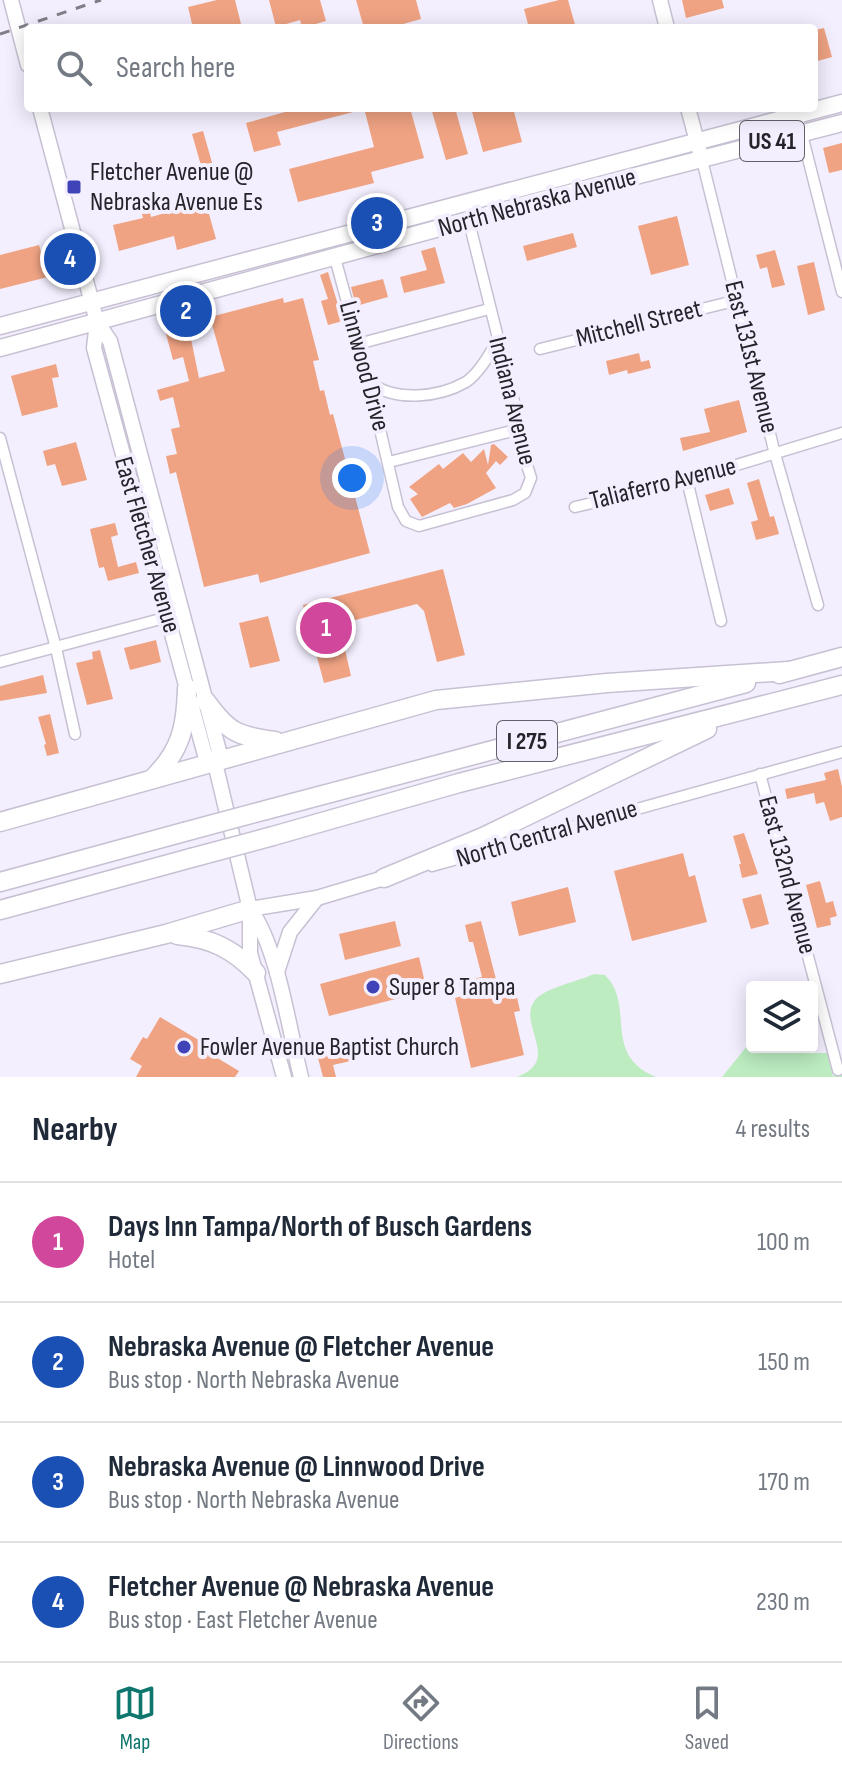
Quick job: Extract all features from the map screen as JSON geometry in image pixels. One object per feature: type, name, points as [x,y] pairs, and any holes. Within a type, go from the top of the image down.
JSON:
[{"type":"highway","name":"I 275","points":[[0,882],[842,657]]},
{"type":"highway","points":[[0,822],[458,696],[788,671]]},
{"type":"highway","name":"I 275","points":[[0,910],[459,783],[842,685]]},
{"type":"highway","points":[[152,779],[168,763],[180,742],[187,688]]},
{"type":"highway","points":[[205,700],[223,725],[232,731],[281,743]]},
{"type":"highway","points":[[384,878],[483,837],[742,712]]},
{"type":"highway","points":[[0,974],[166,934],[250,909]]},
{"type":"highway","points":[[166,934],[218,943],[238,955],[256,973]]},
{"type":"main road","points":[[11,0],[24,50]]},
{"type":"main road","points":[[660,0],[666,24]]},
{"type":"main road","name":"North Nebraska Avenue","points":[[818,109],[842,103]]},
{"type":"main road","name":"East Fletcher Avenue","points":[[41,112],[97,322],[110,341],[219,751],[215,763],[250,909],[250,953],[284,1077]]},
{"type":"main road","name":"East 131st Avenue","points":[[689,112],[702,160]]},
{"type":"main road","name":"North Nebraska Avenue","points":[[0,326],[808,112]]},
{"type":"main road","name":"North Nebraska Avenue","points":[[0,348],[542,200],[842,123]]},
{"type":"main road","name":"East Fletcher Avenue","points":[[97,322],[94,348],[205,755],[215,763]]},
{"type":"main road","name":"North Central Avenue","points":[[250,909],[317,898],[384,878]]},
{"type":"main road","points":[[277,977],[290,932],[317,898]]},
{"type":"main road","name":"East Fletcher Avenue","points":[[250,909],[261,923],[301,1077]]},
{"type":"street","points":[[797,115],[842,292]]},
{"type":"street","name":"East 131st Avenue","points":[[702,160],[775,454],[818,605]]},
{"type":"street","points":[[538,182],[542,200]]},
{"type":"street","name":"Indiana Avenue","points":[[406,521],[419,526],[513,500],[525,493],[531,478],[516,430],[514,402],[469,222]]},
{"type":"street","points":[[387,224],[392,242]]},
{"type":"street","name":"Linnwood Drive","points":[[335,258],[369,382],[398,507],[406,521]]},
{"type":"street","name":"Mitchell Street","points":[[540,349],[738,300]]},
{"type":"street","points":[[358,344],[489,309]]},
{"type":"street","points":[[369,382],[380,391],[394,396],[438,393],[468,381],[497,342]]},
{"type":"street","points":[[389,462],[516,430]]},
{"type":"street","name":"Taliaferro Avenue","points":[[575,507],[687,480],[842,433]]},
{"type":"street","points":[[0,438],[56,648],[75,734]]},
{"type":"street","points":[[687,480],[721,621]]},
{"type":"street","points":[[0,662],[168,617]]},
{"type":"street","name":"North Central Avenue","points":[[384,878],[842,752]]},
{"type":"street","name":"East 132nd Avenue","points":[[760,774],[838,1070]]},
{"type":"street","points":[[0,983],[48,971],[58,961]]},
{"type":"green space","points":[[594,974],[605,975],[614,987],[629,1056],[639,1068],[656,1077],[517,1077],[530,1070],[537,1061],[538,1051],[531,1020],[535,1000],[554,988]]},
{"type":"green space","points":[[746,1047],[746,1053],[827,1053],[833,1076],[842,1074],[842,1077],[722,1077]]},
{"type":"building","points":[[217,0],[235,0],[241,24],[192,24],[188,7]]},
{"type":"building","points":[[269,0],[320,0],[326,21],[301,24],[300,20],[275,24]]},
{"type":"building","points":[[356,0],[416,0],[421,19],[403,24],[363,24]]},
{"type":"building","points":[[568,0],[575,24],[528,24],[524,9]]},
{"type":"building","points":[[682,0],[722,0],[724,8],[686,18]]},
{"type":"building","points":[[824,28],[832,57],[818,61],[818,29]]},
{"type":"building","points":[[285,112],[353,112],[277,132],[281,145],[254,152],[246,123]]},
{"type":"building","points":[[365,112],[411,112],[424,158],[371,172],[374,183],[298,202],[289,169],[374,147]]},
{"type":"building","points":[[432,112],[456,112],[468,154],[446,160]]},
{"type":"building","points":[[472,112],[514,112],[522,142],[483,152]]},
{"type":"building","points":[[203,131],[217,180],[206,183],[192,134]]},
{"type":"building","points":[[842,143],[842,170],[829,173],[823,148]]},
{"type":"building","points":[[204,196],[216,239],[177,250],[174,236],[119,251],[113,225],[143,218],[142,214],[150,212],[151,217],[186,207],[185,201]]},
{"type":"building","points":[[677,216],[689,265],[651,275],[638,226]]},
{"type":"building","points":[[573,233],[577,247],[527,261],[523,246]]},
{"type":"building","points":[[39,245],[48,277],[0,289],[0,255]]},
{"type":"building","points":[[435,247],[445,283],[404,293],[400,277],[427,270],[421,251]]},
{"type":"building","points":[[775,250],[785,285],[772,288],[767,267],[760,269],[756,255]]},
{"type":"building","points":[[814,262],[825,310],[808,315],[797,266]]},
{"type":"building","points":[[328,272],[343,321],[328,325],[321,301],[328,299],[320,275]]},
{"type":"building","points":[[383,279],[388,297],[356,306],[351,287]]},
{"type":"building","points":[[283,298],[284,303],[303,298],[319,360],[313,361],[320,391],[324,390],[330,415],[333,414],[370,553],[260,583],[258,574],[204,587],[176,472],[170,474],[166,456],[177,454],[171,429],[180,427],[173,397],[160,401],[157,390],[189,381],[183,357],[173,360],[165,330],[188,324],[199,378],[225,371],[210,317]]},
{"type":"building","points":[[639,353],[641,362],[649,360],[651,368],[609,375],[606,361]]},
{"type":"building","points":[[56,364],[59,377],[52,378],[58,407],[22,416],[11,376]]},
{"type":"building","points":[[739,400],[747,432],[683,451],[680,438],[710,432],[704,409]]},
{"type":"building","points":[[76,442],[87,480],[62,486],[55,464],[47,466],[43,451]]},
{"type":"building","points":[[494,444],[508,457],[500,465],[496,461],[486,473],[496,488],[467,504],[454,508],[450,503],[422,517],[410,499],[418,494],[409,487],[439,464],[443,469],[463,453],[471,462],[484,449],[488,465],[491,445]]},
{"type":"building","points":[[759,479],[770,517],[774,516],[779,534],[756,540],[751,522],[758,520],[747,483]]},
{"type":"building","points":[[729,488],[734,504],[710,511],[705,495]]},
{"type":"building","points":[[115,523],[118,535],[111,537],[118,567],[136,562],[139,573],[108,581],[104,567],[99,568],[90,529]]},
{"type":"building","points":[[443,569],[465,655],[437,662],[424,611],[417,604],[344,623],[341,632],[351,676],[324,683],[303,605]]},
{"type":"building","points":[[268,616],[280,661],[250,668],[239,623]]},
{"type":"building","points":[[156,640],[161,662],[130,670],[124,648]]},
{"type":"building","points":[[100,650],[113,699],[87,705],[76,663],[93,659],[92,652]]},
{"type":"building","points":[[43,675],[47,693],[0,701],[0,686]]},
{"type":"building","points":[[50,714],[59,753],[47,756],[38,717]]},
{"type":"building","points":[[838,769],[842,787],[842,817],[830,821],[824,802],[816,804],[814,793],[787,799],[785,789],[826,780],[824,773]]},
{"type":"building","points":[[744,833],[758,874],[742,878],[733,836]]},
{"type":"building","points":[[683,853],[689,877],[695,875],[707,922],[632,941],[614,871]]},
{"type":"building","points":[[820,881],[826,903],[833,901],[837,916],[830,918],[831,925],[817,928],[806,885]]},
{"type":"building","points":[[568,887],[576,922],[519,936],[511,902]]},
{"type":"building","points":[[761,894],[769,924],[751,929],[742,899]]},
{"type":"building","name":"Super 8 Tampa","points":[[395,921],[401,946],[345,960],[339,934]]},
{"type":"building","points":[[481,921],[498,987],[514,983],[520,1011],[514,1012],[524,1055],[471,1068],[455,998],[462,996],[459,982],[482,977],[465,925]]},
{"type":"building","name":"Super 8 Tampa","points":[[419,957],[427,991],[329,1016],[320,984]]},
{"type":"building","points":[[160,1017],[212,1048],[209,1053],[239,1071],[235,1077],[136,1077],[142,1066],[130,1059]]},
{"type":"building","points":[[349,1039],[355,1060],[333,1065],[336,1077],[323,1077],[318,1058],[337,1053],[335,1043]]},
{"type":"railway","points":[[30,24],[101,0]]},
{"type":"railway","points":[[0,34],[24,26]]},
{"type":"place","name":"Fletcher Avenue @ Nebraska Avenue Es","points":[[74,187]]},
{"type":"place","name":"Nebraska Avenue @ Linnwood Drive","points":[[377,223]]},
{"type":"place","name":"Fletcher Avenue @ Nebraska Avenue","points":[[70,259]]},
{"type":"place","name":"Nebraska Avenue @ Fletcher Avenue","points":[[186,311]]},
{"type":"place","name":"Days Inn Tampa/North of Busch Gardens","points":[[326,628]]},
{"type":"place","name":"Super 8 Tampa","points":[[373,987]]},
{"type":"place","name":"Fowler Avenue Baptist Church","points":[[184,1047]]}]
